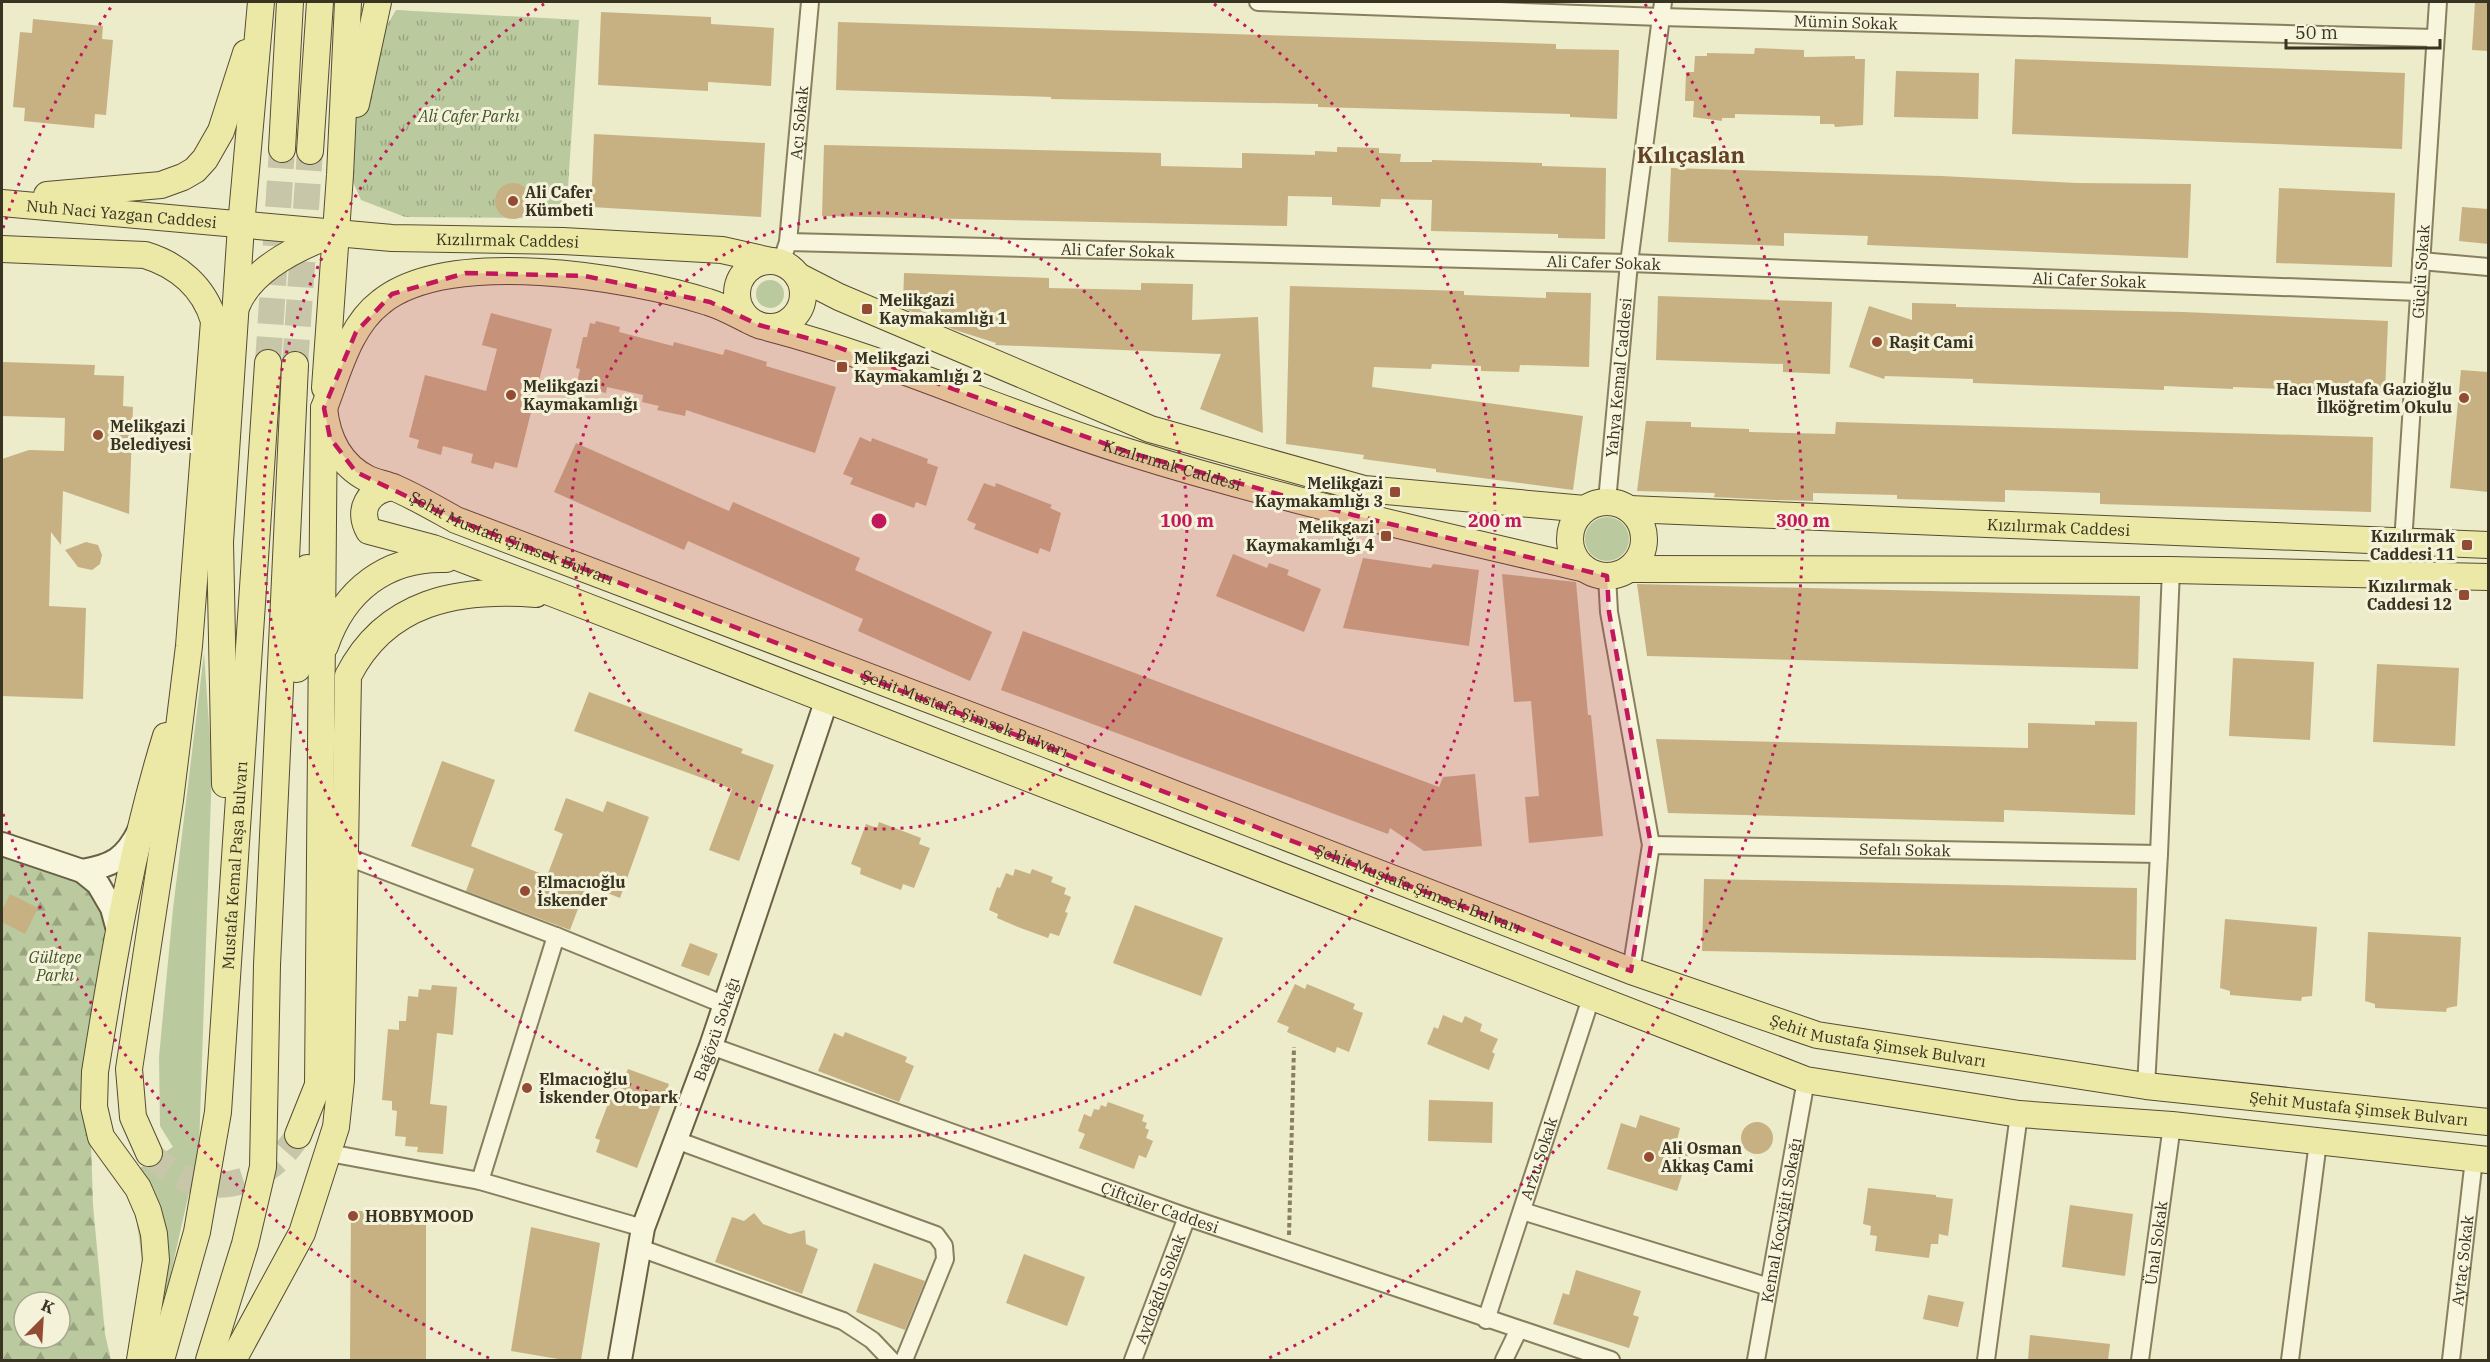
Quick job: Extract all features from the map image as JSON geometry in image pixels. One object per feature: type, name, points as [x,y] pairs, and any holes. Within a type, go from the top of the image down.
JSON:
[{"type":"main road","points":[[282,149],[290,2]]},
{"type":"main road","points":[[310,151],[320,2]]},
{"type":"main road","points":[[267,965],[324,408],[340,175],[348,2]]},
{"type":"main road","points":[[340,175],[378,2]]},
{"type":"main road","points":[[2,201],[161,185],[195,170],[205,159],[221,131],[260,4]]},
{"type":"main road","points":[[229,955],[220,542],[241,225],[260,4]]},
{"type":"main road","name":"Nuh Naci Yazgan Caddesi","points":[[2,201],[241,225]]},
{"type":"main road","name":"Kızılırmak Caddesi","points":[[241,225],[392,238],[563,241],[722,250],[785,260],[839,297],[1150,429],[1364,489],[1607,506],[2488,545]]},
{"type":"main road","points":[[236,314],[241,296],[260,274],[295,252],[336,233]]},
{"type":"main road","points":[[2,249],[145,255],[171,265],[194,284],[211,310],[214,333],[187,658],[170,800],[129,1069],[133,1116],[149,1153]]},
{"type":"main road","points":[[785,260],[802,285],[801,306],[789,322],[759,324],[742,313],[738,303],[739,283],[752,267],[785,260]]},
{"type":"main road","name":"Kızılırmak Caddesi","points":[[324,408],[356,332],[371,310],[386,297],[404,288],[441,277],[466,273],[506,272],[565,275],[624,282],[710,302],[759,324],[830,344],[1128,452],[1353,515],[1607,571],[2171,570],[2488,577]]},
{"type":"main road","name":"Mustafa Kemal Paşa Bulvarı","points":[[161,1360],[197,1232],[216,1123],[268,363]]},
{"type":"main road","name":"Mustafa Kemal Paşa Bulvarı","points":[[209,1360],[245,1244],[263,1167],[267,965],[295,365]]},
{"type":"main road","points":[[298,1136],[318,1086],[324,408]]},
{"type":"main road","name":"Şehit Mustafa Şimsek Bulvarı","points":[[324,408],[330,438],[346,464],[368,479],[393,487],[456,520],[1057,748],[1631,971],[1817,1035],[2146,1086],[2488,1122]]},
{"type":"main road","points":[[393,487],[376,491],[365,504],[365,523],[369,531],[433,548],[557,595],[1806,1080],[2019,1114],[2172,1125],[2481,1159]]},
{"type":"main road","points":[[1607,506],[1643,527],[1645,539],[1643,551],[1637,561],[1607,571],[1572,550],[1570,539],[1577,517],[1607,506]]},
{"type":"main road","points":[[140,1360],[156,1260],[154,1234],[148,1211],[138,1188],[101,1137],[94,1107],[94,1072],[140,830],[220,542]]},
{"type":"main road","points":[[321,658],[339,615],[357,592],[376,576],[396,566],[416,560],[445,559],[475,564]]},
{"type":"main road","points":[[233,1360],[302,1233],[336,1127],[341,1080],[348,676],[367,645],[393,621],[411,610],[445,598],[503,593],[557,595]]},
{"type":"street","name":"Açı Sokak","points":[[785,260],[810,2]]},
{"type":"street","name":"Mümin Sokak","points":[[1258,2],[1662,9],[2434,39]]},
{"type":"street","name":"Güçlü Sokak","points":[[2403,543],[2438,2]]},
{"type":"street","name":"Yahya Kemal Caddesi","points":[[1607,506],[1629,263],[1662,9]]},
{"type":"street","name":"Ali Cafer Sokak","points":[[785,260],[1629,263],[2419,292]]},
{"type":"street","points":[[2421,261],[2488,267]]},
{"type":"street","points":[[2146,1086],[2160,854],[2171,570]]},
{"type":"street","points":[[1607,571],[1608,612],[1651,845],[1631,971]]},
{"type":"street","name":"Bağözü Sokağı","points":[[620,1360],[641,1238],[711,1046],[827,699]]},
{"type":"street","points":[[82,871],[115,861],[130,849],[140,830]]},
{"type":"street","points":[[2,844],[82,871],[98,884],[112,908],[119,935]]},
{"type":"street","name":"Sefalı Sokak","points":[[1651,845],[2160,854]]},
{"type":"street","points":[[345,856],[556,936],[725,1005]]},
{"type":"street","points":[[480,1181],[556,936]]},
{"type":"street","name":"Arzu Sokak","points":[[1486,1320],[1591,998]]},
{"type":"street","name":"Çiftçiler Caddesi","points":[[711,1046],[1187,1217],[1593,1358],[1611,1360]]},
{"type":"street","name":"Kemal Koçyiğit Sokağı","points":[[1756,1360],[1806,1080]]},
{"type":"street","points":[[1986,1360],[2019,1114]]},
{"type":"street","name":"Ünal Sokak","points":[[2140,1360],[2172,1125]]},
{"type":"street","points":[[328,1153],[480,1181],[641,1238],[843,1321],[872,1340],[894,1360],[945,1259],[944,1246],[936,1235],[676,1140]]},
{"type":"street","points":[[2290,1360],[2318,1142]]},
{"type":"street","name":"Aytaç Sokak","points":[[2451,1360],[2481,1159]]},
{"type":"street","points":[[1522,1211],[1769,1287]]},
{"type":"street","name":"Aydoğdu Sokak","points":[[1133,1360],[1187,1217]]},
{"type":"street","points":[[1504,1360],[1518,1331]]},
{"type":"path","points":[[1289,1252],[1294,1047]]},
{"type":"highlighted area","points":[[466,273],[585,276],[710,302],[759,325],[829,344],[1128,452],[1353,515],[1607,576],[1609,612],[1651,845],[1631,971],[456,520],[356,472],[330,438],[324,408],[356,332],[392,294]]},
{"type":"green space","name":"Ali Cafer Parkı","points":[[396,10],[579,20],[566,218],[405,217],[361,200],[347,168],[360,90],[375,46]]},
{"type":"green space","points":[[770,280],[780,284],[784,294],[780,304],[770,308],[760,304],[756,294],[760,284]]},
{"type":"green space","points":[[1607,517],[1622,524],[1629,539],[1622,554],[1607,561],[1592,554],[1585,539],[1592,524]]},
{"type":"green space","points":[[204,653],[212,767],[199,1148],[164,1304],[144,1355],[142,1261],[133,1192],[140,1168],[173,1147],[160,1126],[159,1057],[173,909]]},
{"type":"green space","name":"Gültepe Parkı","points":[[2,857],[67,872],[99,895],[109,966],[89,1078],[93,1205],[105,1334],[111,1360],[2,1360]]},
{"type":"building","points":[[2475,2],[2488,2],[2488,51],[2472,50]]},
{"type":"building","points":[[601,12],[711,17],[711,24],[774,28],[771,86],[708,82],[708,91],[598,85]]},
{"type":"building","points":[[33,19],[103,26],[102,39],[113,40],[106,115],[95,114],[94,128],[24,121],[25,108],[13,107],[20,32],[32,33]]},
{"type":"building","points":[[838,22],[1556,44],[1556,49],[1619,50],[1617,119],[1570,117],[1570,114],[1318,107],[1318,104],[1051,99],[1051,97],[836,90]]},
{"type":"building","points":[[1755,48],[1804,50],[1804,57],[1855,56],[1855,59],[1865,59],[1863,125],[1835,127],[1834,124],[1820,124],[1820,116],[1735,114],[1735,118],[1722,118],[1722,121],[1693,117],[1694,101],[1685,101],[1686,72],[1694,72],[1695,56],[1707,56],[1707,53],[1754,54]]},
{"type":"building","points":[[2015,59],[2405,73],[2402,149],[2012,134]]},
{"type":"building","points":[[1896,71],[1979,73],[1978,119],[1894,117]]},
{"type":"building","points":[[594,134],[765,143],[761,217],[591,207]]},
{"type":"building","points":[[824,145],[1161,153],[1161,166],[1242,168],[1242,153],[1315,155],[1315,151],[1337,152],[1337,147],[1379,148],[1379,153],[1401,154],[1400,162],[1432,162],[1432,160],[1542,163],[1542,166],[1606,168],[1605,239],[1558,238],[1558,234],[1431,231],[1432,200],[1381,199],[1380,207],[1332,205],[1332,197],[1288,196],[1287,226],[822,216]]},
{"type":"building","points":[[1671,168],[1941,176],[2077,183],[2191,184],[2188,258],[1867,245],[1868,236],[1784,233],[1784,246],[1668,242]]},
{"type":"building","name":"Ali Cafer Kümbeti","points":[[513,183],[526,188],[531,201],[526,214],[513,219],[500,214],[495,201],[500,188]]},
{"type":"building","points":[[2279,188],[2395,193],[2392,267],[2276,263]]},
{"type":"building","points":[[2462,207],[2488,209],[2488,244],[2459,241]]},
{"type":"building","points":[[904,273],[1049,278],[1049,288],[1141,290],[1141,283],[1193,284],[1192,320],[1258,317],[1263,433],[1200,409],[1221,354],[995,345],[996,343],[955,330],[903,308]]},
{"type":"building","points":[[1290,286],[1464,291],[1464,295],[1546,298],[1546,292],[1591,293],[1589,367],[1520,365],[1519,372],[1481,371],[1481,366],[1432,364],[1431,369],[1374,367],[1372,387],[1583,416],[1573,490],[1436,472],[1436,469],[1363,459],[1364,455],[1286,444]]},
{"type":"building","points":[[1658,296],[1832,302],[1830,374],[1783,372],[1783,364],[1656,360]]},
{"type":"building","points":[[1912,303],[1956,304],[1956,307],[2183,312],[2388,321],[2385,393],[2164,386],[2164,390],[1973,383],[1973,379],[1885,376],[1884,379],[1849,367],[1869,306],[1912,320]]},
{"type":"building","name":"Melikgazi Kaymakamlığı","points":[[491,313],[552,329],[517,468],[495,462],[493,469],[471,463],[473,454],[443,446],[441,455],[417,448],[419,440],[409,437],[425,375],[486,391],[497,349],[482,345]]},
{"type":"building","points":[[596,321],[620,327],[619,332],[673,346],[674,342],[723,355],[725,349],[767,362],[766,366],[836,387],[815,453],[686,410],[685,416],[657,410],[659,406],[642,402],[643,395],[607,387],[606,393],[581,387],[582,384],[577,383],[580,369],[576,368],[583,337],[587,337],[590,323],[595,324]]},
{"type":"building","points":[[2,362],[95,365],[94,375],[124,376],[123,406],[133,407],[129,514],[63,491],[61,545],[51,532],[49,606],[86,608],[83,699],[2,696],[2,459],[29,450],[64,451],[65,418],[2,416]]},
{"type":"building","points":[[2461,370],[2488,372],[2488,492],[2450,488]]},
{"type":"building","points":[[1646,421],[1691,422],[1691,427],[1749,429],[1749,432],[1835,434],[1836,422],[2373,437],[2371,512],[2100,504],[2100,493],[2005,490],[2005,502],[1897,499],[1897,495],[1813,493],[1813,501],[1775,500],[1714,497],[1715,493],[1637,491]]},
{"type":"building","points":[[860,437],[871,442],[872,438],[928,459],[927,463],[938,467],[926,506],[916,502],[914,508],[850,484],[853,478],[843,474]]},
{"type":"building","points":[[576,443],[729,511],[733,502],[860,558],[855,570],[992,632],[970,681],[858,631],[863,619],[688,541],[684,550],[554,492]]},
{"type":"building","points":[[984,483],[995,487],[996,483],[1052,505],[1050,508],[1061,513],[1050,552],[1040,548],[1038,554],[974,529],[976,524],[967,520]]},
{"type":"building","points":[[86,542],[98,545],[102,555],[100,564],[92,570],[78,567],[65,550]]},
{"type":"building","points":[[1233,554],[1267,568],[1269,563],[1289,570],[1287,575],[1321,589],[1304,632],[1216,596]]},
{"type":"building","points":[[1363,558],[1431,568],[1433,564],[1479,570],[1469,646],[1343,628]]},
{"type":"building","points":[[1502,574],[1576,582],[1588,715],[1591,715],[1603,836],[1529,843],[1525,797],[1539,796],[1531,701],[1514,702]]},
{"type":"building","points":[[1637,584],[2140,596],[2138,669],[1647,656]]},
{"type":"building","points":[[1023,631],[1439,787],[1443,777],[1475,774],[1482,846],[1424,851],[1390,828],[1388,834],[1001,690]]},
{"type":"building","points":[[2233,658],[2314,662],[2310,740],[2229,736]]},
{"type":"building","points":[[2377,664],[2459,668],[2455,746],[2373,742]]},
{"type":"building","points":[[589,692],[743,749],[741,753],[774,765],[739,861],[709,850],[732,789],[574,731]]},
{"type":"building","points":[[2095,721],[2137,722],[2135,815],[2004,810],[2004,822],[1668,813],[1656,739],[2028,748],[2028,723],[2095,725]]},
{"type":"building","points":[[442,761],[495,780],[471,846],[547,876],[563,834],[554,830],[566,798],[603,812],[607,801],[649,817],[620,898],[587,885],[570,930],[466,891],[474,869],[411,846]]},
{"type":"building","points":[[879,822],[921,838],[919,844],[930,848],[914,888],[903,884],[901,890],[860,874],[861,868],[851,864],[866,824],[877,828]]},
{"type":"building","points":[[1015,869],[1030,874],[1032,869],[1053,877],[1051,882],[1066,888],[1064,894],[1071,897],[1065,912],[1068,913],[1059,936],[1050,933],[1048,938],[1018,927],[997,918],[998,914],[989,910],[997,887],[1000,888],[1006,873],[1013,876]]},
{"type":"building","points":[[1704,879],[2137,888],[2136,960],[1702,951]]},
{"type":"building","points":[[10,894],[38,908],[25,934],[2,922],[2,911]]},
{"type":"building","points":[[1135,905],[1223,938],[1201,996],[1113,963]]},
{"type":"building","points":[[2225,919],[2317,927],[2312,996],[2302,997],[2301,1001],[2230,995],[2230,991],[2220,988]]},
{"type":"building","points":[[2368,932],[2461,937],[2457,1006],[2447,1008],[2446,1012],[2375,1008],[2375,1004],[2365,1001]]},
{"type":"building","points":[[690,943],[718,954],[709,976],[681,966]]},
{"type":"building","points":[[1295,984],[1305,989],[1307,984],[1355,1004],[1353,1009],[1363,1013],[1349,1052],[1337,1047],[1335,1053],[1287,1032],[1289,1027],[1277,1022]]},
{"type":"building","points":[[432,985],[457,987],[453,1035],[437,1033],[430,1104],[447,1106],[443,1154],[417,1152],[418,1147],[405,1146],[406,1137],[395,1136],[397,1111],[392,1110],[392,1101],[382,1100],[388,1029],[399,1030],[399,1021],[406,1021],[408,996],[418,997],[419,989],[431,990]]},
{"type":"building","points":[[1443,1015],[1462,1023],[1465,1016],[1482,1024],[1480,1031],[1498,1039],[1492,1052],[1495,1054],[1489,1070],[1427,1044],[1434,1027],[1438,1029]]},
{"type":"building","points":[[845,1032],[907,1057],[905,1062],[914,1066],[899,1102],[818,1071],[834,1033],[843,1037]]},
{"type":"building","points":[[628,1069],[669,1084],[637,1168],[596,1152],[600,1140],[595,1138],[618,1078],[623,1080]]},
{"type":"building","points":[[1429,1100],[1493,1102],[1492,1143],[1428,1141]]},
{"type":"building","points":[[1108,1102],[1144,1115],[1142,1121],[1147,1123],[1145,1128],[1149,1130],[1146,1138],[1153,1141],[1146,1158],[1139,1155],[1134,1169],[1079,1148],[1085,1134],[1078,1131],[1084,1114],[1091,1117],[1094,1109],[1099,1110],[1101,1105],[1106,1107]]},
{"type":"building","name":"Ali Osman Akkaş Cami","points":[[1640,1115],[1680,1128],[1677,1140],[1692,1144],[1677,1191],[1607,1169],[1621,1123],[1636,1128]]},
{"type":"building","points":[[1757,1122],[1768,1127],[1773,1138],[1768,1149],[1757,1154],[1746,1149],[1741,1138],[1746,1127]]},
{"type":"building","points":[[1868,1188],[1953,1199],[1948,1236],[1939,1234],[1938,1244],[1931,1244],[1929,1258],[1875,1251],[1877,1236],[1870,1235],[1871,1226],[1863,1224]]},
{"type":"building","points":[[2070,1205],[2133,1214],[2125,1276],[2062,1267]]},
{"type":"building","points":[[351,1211],[426,1211],[426,1360],[350,1360]]},
{"type":"building","points":[[754,1213],[763,1224],[790,1234],[805,1230],[806,1244],[818,1249],[802,1294],[715,1262],[732,1217],[744,1221]]},
{"type":"building","points":[[531,1227],[600,1243],[581,1360],[564,1360],[511,1351]]},
{"type":"building","points":[[1024,1254],[1085,1277],[1067,1326],[1006,1303]]},
{"type":"building","points":[[874,1263],[925,1281],[905,1330],[856,1312]]},
{"type":"building","points":[[1576,1270],[1641,1291],[1633,1315],[1639,1317],[1629,1348],[1553,1324],[1563,1293],[1569,1295]]},
{"type":"building","points":[[1928,1295],[1964,1302],[1958,1327],[1923,1319]]},
{"type":"building","points":[[2030,1335],[2110,1344],[2108,1360],[2028,1360]]},
{"type":"tunnel","points":[[268,363],[282,149]]},
{"type":"tunnel","points":[[295,365],[310,151]]},
{"type":"tunnel","points":[[149,1153],[168,1169],[187,1179],[208,1184],[228,1184],[248,1179],[266,1169],[283,1154],[298,1135]]},
{"type":"place","name":"Ali Cafer Kümbeti","points":[[513,201]]},
{"type":"place","name":"Melikgazi Kaymakamlığı 1","points":[[867,309]]},
{"type":"place","name":"Raşit Cami","points":[[1877,342]]},
{"type":"place","name":"Melikgazi Kaymakamlığı 2","points":[[842,367]]},
{"type":"place","name":"Melikgazi Kaymakamlığı","points":[[511,395]]},
{"type":"place","name":"Hacı Mustafa Gazioğlu İlköğretim Okulu","points":[[2464,398]]},
{"type":"place","name":"Melikgazi Belediyesi","points":[[98,435]]},
{"type":"place","name":"Melikgazi Kaymakamlığı 3","points":[[1395,492]]},
{"type":"place","name":"Melikgazi Kaymakamlığı 4","points":[[1386,536]]},
{"type":"place","name":"Kızılırmak Caddesi 11","points":[[2467,545]]},
{"type":"place","name":"Kızılırmak Caddesi 12","points":[[2464,595]]},
{"type":"place","name":"Elmacıoğlu İskender","points":[[525,891]]},
{"type":"place","name":"Elmacıoğlu İskender Otopark","points":[[527,1088]]},
{"type":"place","name":"Ali Osman Akkaş Cami","points":[[1649,1157]]},
{"type":"place","name":"HOBBYMOOD","points":[[353,1216]]},
{"type":"district","name":"Kılıçaslan","points":[[1691,155]]}]
